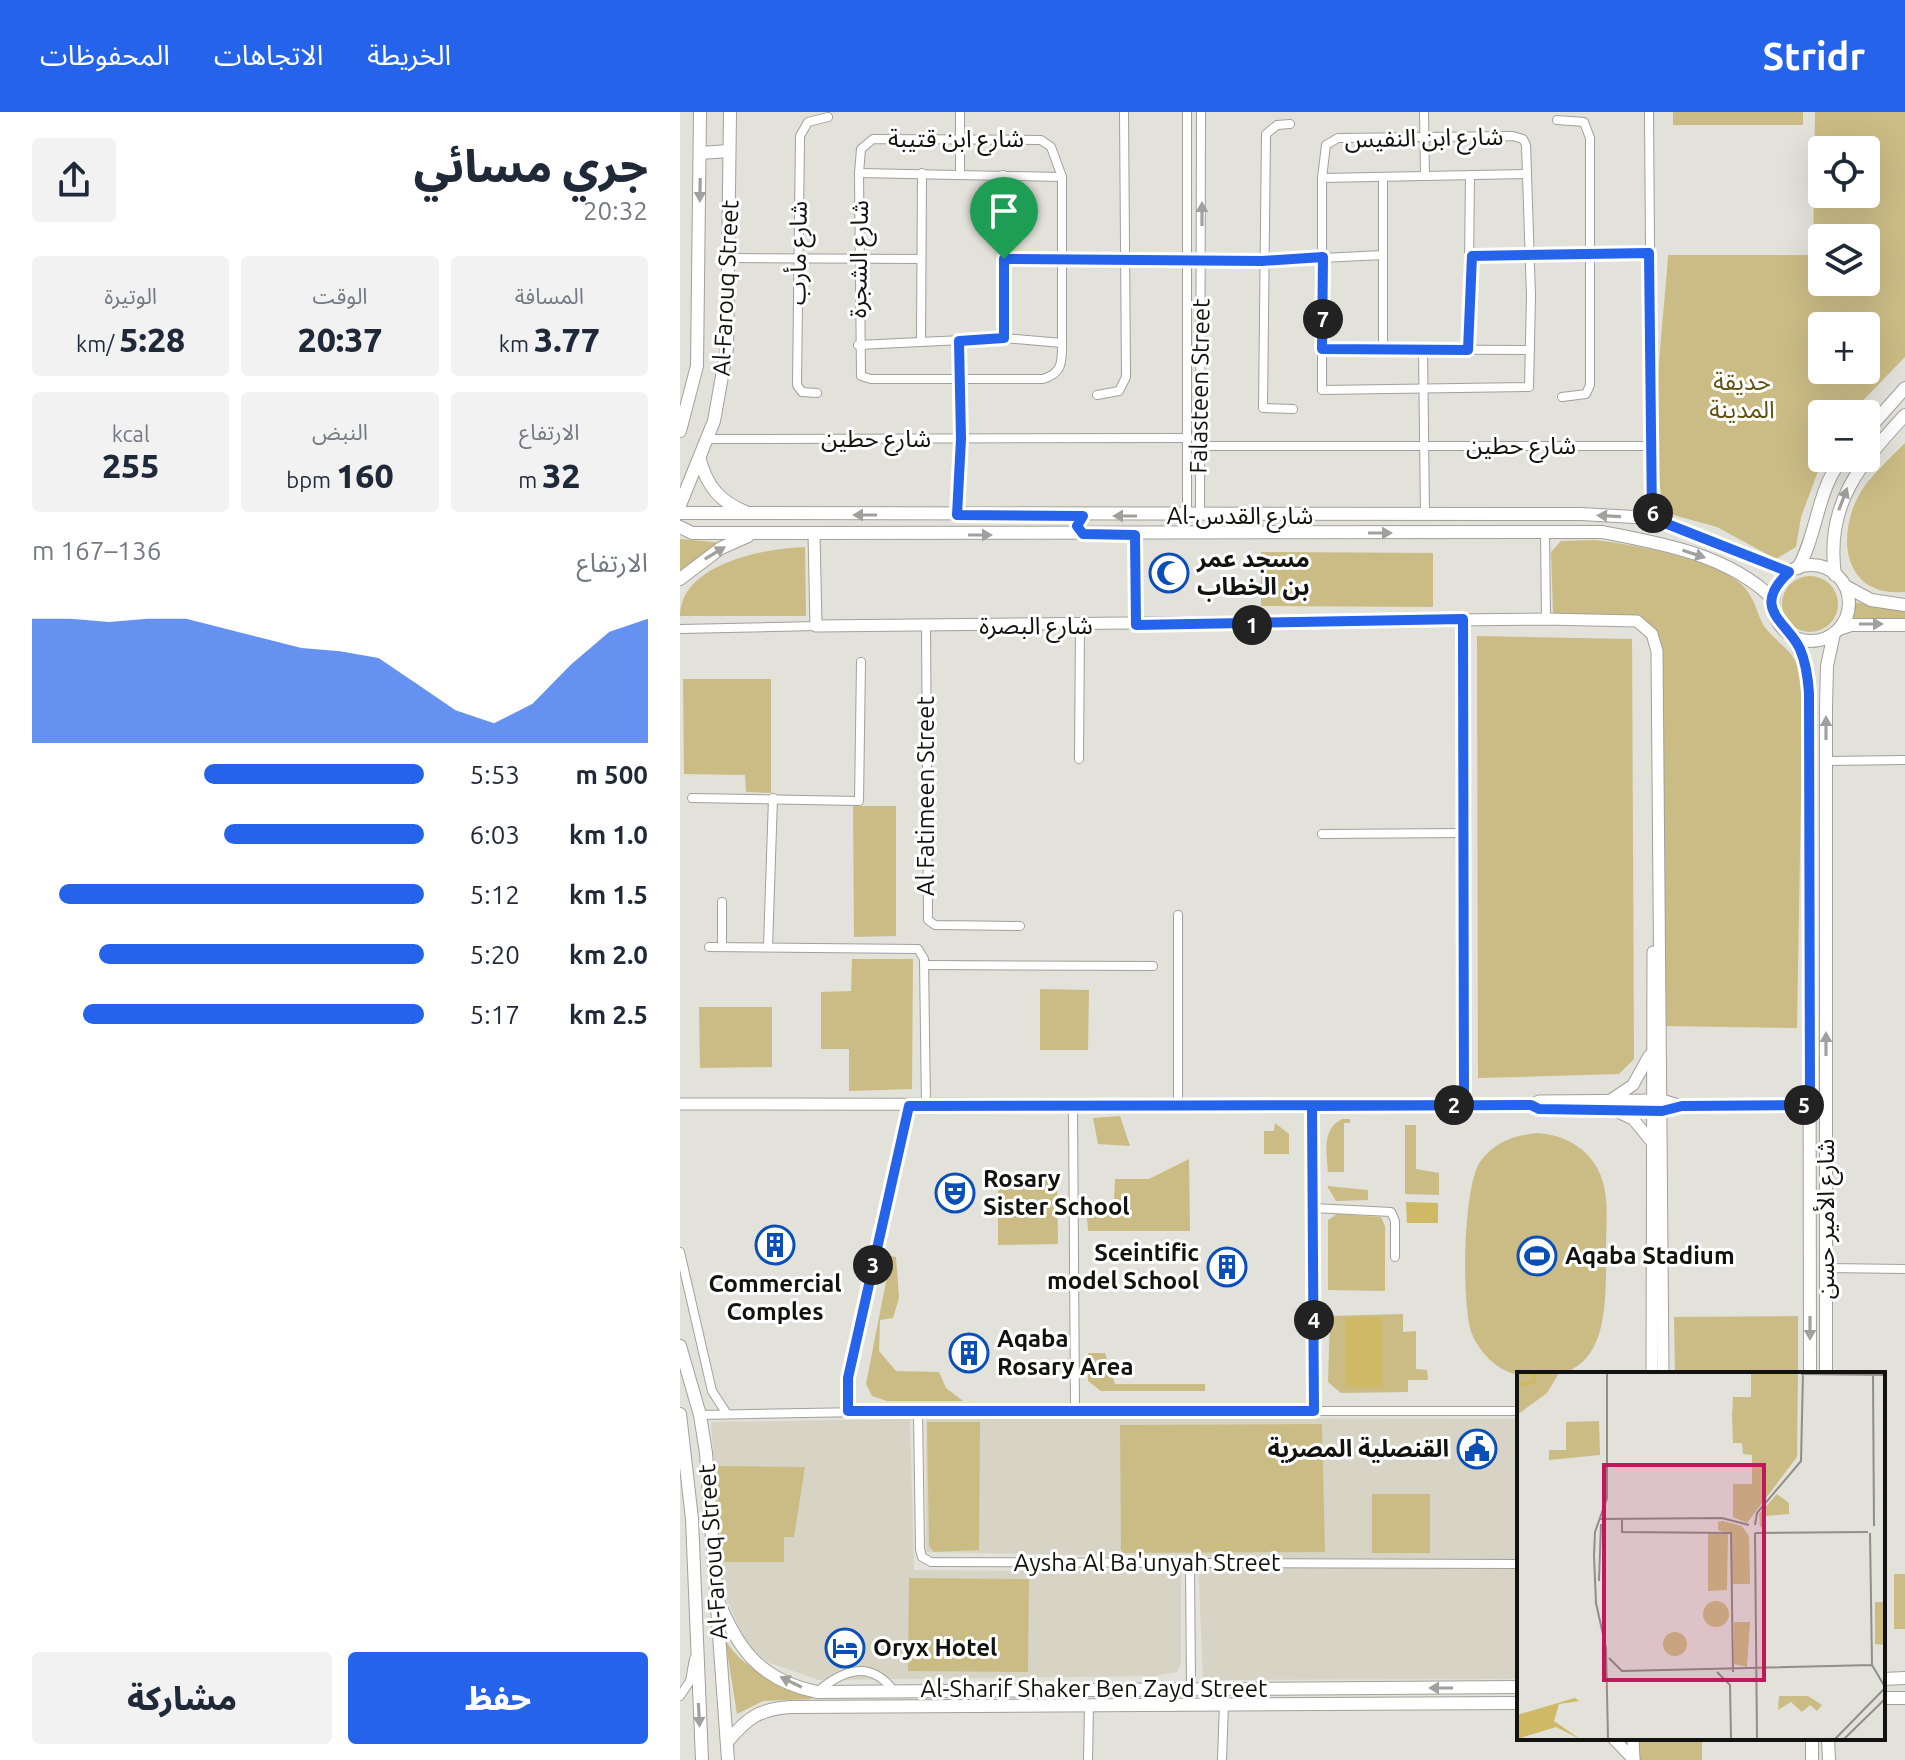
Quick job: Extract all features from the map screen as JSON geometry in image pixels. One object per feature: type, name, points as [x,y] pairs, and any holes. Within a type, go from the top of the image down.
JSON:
[{"type":"main road","name":"Al-Farouq Street","points":[[680,431],[697,366],[700,112]]},
{"type":"main road","name":"Al-Farouq Street","points":[[680,505],[708,439],[725,360],[730,258],[730,112]]},
{"type":"main road","points":[[700,153],[729,151]]},
{"type":"main road","points":[[1880,416],[1905,388]]},
{"type":"main road","points":[[1835,575],[1831,547],[1837,514],[1849,482],[1905,415]]},
{"type":"main road","points":[[700,460],[704,474],[721,499],[753,515]]},
{"type":"main road","points":[[1832,472],[1812,541],[1793,570],[1781,580],[1773,599],[1779,625],[1793,637],[1814,641],[1851,625],[1905,625]]},
{"type":"main road","name":"Al-شارع القدس","points":[[680,513],[1060,516],[1425,514],[1652,518],[1793,570]]},
{"type":"main road","points":[[1313,515],[1320,522],[1316,533]]},
{"type":"main road","points":[[1057,534],[1065,527],[1060,516]]},
{"type":"main road","points":[[1083,516],[1077,526],[1083,534]]},
{"type":"main road","points":[[1336,533],[1330,524],[1339,516]]},
{"type":"main road","name":"Al-شارع القدس","points":[[680,527],[692,533],[754,534],[1602,532],[1649,540],[1703,556],[1738,573],[1773,599]]},
{"type":"main road","points":[[814,533],[816,626]]},
{"type":"main road","points":[[680,579],[721,548],[754,534]]},
{"type":"main road","points":[[1793,570],[1822,567],[1845,586],[1871,600],[1905,605]]},
{"type":"main road","points":[[1836,631],[1848,609],[1845,586]]},
{"type":"main road","name":"شارع البصرة","points":[[816,626],[1080,626],[1463,619],[1637,621],[1652,634],[1657,651],[1657,916]]},
{"type":"main road","name":"شارع الأمير حسن","points":[[1826,1372],[1825,761],[1827,666],[1836,631]]},
{"type":"main road","name":"شارع الأمير حسن","points":[[1793,637],[1805,663],[1809,693],[1810,1372]]},
{"type":"main road","points":[[1652,1372],[1651,1141],[1656,1105],[1651,1051],[1657,916]]},
{"type":"main road","points":[[1657,916],[1656,1105],[1663,1372]]},
{"type":"main road","points":[[1811,993],[1827,992]]},
{"type":"main road","points":[[1609,1106],[1633,1085],[1651,1051]]},
{"type":"main road","points":[[680,1104],[1531,1105],[1539,1109],[1810,1105]]},
{"type":"main road","points":[[1609,1106],[1633,1119],[1651,1141]]},
{"type":"main road","name":"Al-Farouq Street","points":[[680,1346],[700,1415],[728,1760]]},
{"type":"main road","points":[[1810,1372],[1826,1372]]},
{"type":"main road","name":"Al-Farouq Street","points":[[680,1414],[702,1760]]},
{"type":"main road","name":"Al-Sharif Shaker Ben Zayd Street","points":[[716,1596],[732,1636],[744,1653],[791,1683],[817,1692],[1517,1687]]},
{"type":"main road","points":[[1885,1679],[1905,1678]]},
{"type":"main road","points":[[1324,1688],[1325,1703]]},
{"type":"main road","points":[[1002,1690],[1003,1706]]},
{"type":"main road","name":"Al-Sharif Shaker Ben Zayd Street","points":[[728,1741],[747,1718],[764,1709],[1517,1703]]},
{"type":"main road","points":[[1615,1740],[1634,1760]]},
{"type":"main road","points":[[1633,1740],[1634,1760]]},
{"type":"main road","points":[[1828,1740],[1829,1760]]},
{"type":"street","points":[[960,112],[960,174]]},
{"type":"street","points":[[1097,395],[1119,391],[1126,377],[1124,112]]},
{"type":"street","name":"Falasteen Street","points":[[1187,112],[1188,438],[1193,516]]},
{"type":"street","name":"Falasteen Street","points":[[1193,516],[1198,446],[1202,259],[1201,112]]},
{"type":"street","points":[[1424,112],[1425,176]]},
{"type":"street","points":[[1649,112],[1652,518]]},
{"type":"street","name":"شارع مأرب","points":[[817,393],[802,392],[797,385],[800,136],[808,122],[828,117]]},
{"type":"street","points":[[1557,120],[1578,120],[1589,128],[1590,385],[1586,394],[1562,397]]},
{"type":"street","points":[[1290,124],[1272,127],[1266,134],[1262,261],[1263,408],[1293,409]]},
{"type":"street","name":"شارع ابن النفيس","points":[[1322,178],[1326,145],[1338,138],[1423,136],[1513,136],[1523,139],[1527,174]]},
{"type":"street","name":"شارع ابن قتيبة","points":[[859,370],[861,376],[871,379],[1050,377],[1061,367],[1062,343],[1062,177],[1051,147],[1041,140],[873,139],[861,149]]},
{"type":"street","name":"شارع الشجرة","points":[[859,370],[861,149]]},
{"type":"street","name":"شارع الشجرة","points":[[859,173],[1062,177]]},
{"type":"street","points":[[921,340],[922,173]]},
{"type":"street","points":[[1527,174],[1529,387],[1322,390],[1322,178],[1470,175],[1527,174]]},
{"type":"street","points":[[1003,175],[1004,338]]},
{"type":"street","points":[[1468,350],[1472,256],[1470,175]]},
{"type":"street","points":[[1383,177],[1383,349]]},
{"type":"street","points":[[1472,256],[1649,253]]},
{"type":"street","points":[[1004,259],[1061,257],[1262,261],[1383,255]]},
{"type":"street","points":[[730,258],[921,259]]},
{"type":"street","name":"شارع الشجرة","points":[[858,345],[1004,338],[1062,343]]},
{"type":"street","points":[[957,515],[961,439],[959,341]]},
{"type":"street","points":[[1322,349],[1530,350]]},
{"type":"street","points":[[1423,350],[1425,514]]},
{"type":"street","name":"شارع حطين","points":[[708,439],[1188,438]]},
{"type":"street","name":"شارع حطين","points":[[1198,446],[1652,446]]},
{"type":"street","points":[[1545,532],[1546,619]]},
{"type":"street","points":[[1135,535],[1136,625]]},
{"type":"street","points":[[1463,619],[1464,1105]]},
{"type":"street","points":[[680,629],[816,626]]},
{"type":"street","name":"Al Fatimeen Street","points":[[926,626],[928,920],[935,925],[1020,926]]},
{"type":"street","points":[[1079,759],[1080,626]]},
{"type":"street","points":[[692,798],[859,801],[861,662]]},
{"type":"street","points":[[1825,761],[1905,760]]},
{"type":"street","points":[[768,946],[773,798]]},
{"type":"street","points":[[1322,834],[1462,833]]},
{"type":"street","points":[[722,902],[722,947]]},
{"type":"street","points":[[1178,915],[1178,1106]]},
{"type":"street","points":[[709,947],[907,946],[923,953],[926,1106]]},
{"type":"street","points":[[925,965],[1153,966]]},
{"type":"street","points":[[848,1411],[848,1378],[909,1106]]},
{"type":"street","points":[[1073,1106],[1075,1410]]},
{"type":"street","points":[[1312,1106],[1314,1411]]},
{"type":"street","points":[[1313,1208],[1391,1212],[1395,1221],[1395,1257]]},
{"type":"street","points":[[680,1252],[712,1391],[727,1414]]},
{"type":"street","points":[[1827,1268],[1905,1269]]},
{"type":"street","points":[[700,1415],[848,1411],[1517,1411]]},
{"type":"street","name":"Aysha Al Ba'unyah Street","points":[[918,1411],[920,1549],[922,1557],[931,1562],[1517,1564]]},
{"type":"street","points":[[1190,1563],[1191,1688]]},
{"type":"street","points":[[680,1696],[690,1681],[696,1643]]},
{"type":"street","points":[[817,1692],[838,1675],[862,1670],[880,1676],[894,1691]]},
{"type":"street","points":[[1222,1760],[1224,1703]]},
{"type":"street","points":[[1088,1760],[1089,1705]]},
{"type":"shaded area","points":[[1406,1202],[1438,1203],[1438,1223],[1407,1223]]},
{"type":"shaded area","points":[[1345,1317],[1382,1317],[1382,1387],[1346,1387]]},
{"type":"shaded area","points":[[926,1417],[1517,1419],[1517,1679],[1203,1680],[1198,1557],[926,1552]]},
{"type":"shaded area","points":[[910,1419],[914,1570],[1181,1572],[1181,1663],[1177,1672],[1154,1676],[819,1680],[767,1662],[745,1641],[722,1588],[711,1422]]},
{"type":"green space","points":[[1673,112],[1803,112],[1803,125],[1673,125]]},
{"type":"green space","name":"حديقة المدينة","points":[[1815,112],[1905,112],[1905,357],[1880,383],[1880,312],[1808,312],[1808,384],[1879,384],[1864,400],[1808,400],[1808,472],[1818,472],[1801,517],[1796,547],[1776,559],[1717,527],[1666,513],[1660,487],[1656,422],[1668,255],[1808,255],[1808,296],[1880,296],[1880,224],[1813,224],[1814,208],[1880,208],[1880,136],[1815,136]]},
{"type":"green space","points":[[1905,443],[1905,592],[1883,591],[1866,584],[1855,572],[1849,556],[1847,538],[1856,501],[1880,468]]},
{"type":"green space","points":[[680,539],[725,543],[680,574]]},
{"type":"green space","points":[[1595,540],[1672,554],[1728,575],[1747,590],[1764,626],[1789,652],[1799,669],[1803,679],[1797,1028],[1661,1026],[1657,636],[1638,619],[1560,617],[1553,613],[1551,552],[1561,541]]},
{"type":"green space","points":[[805,547],[806,616],[680,616],[684,598],[694,583],[709,572],[748,556]]},
{"type":"green space","points":[[1261,552],[1433,553],[1433,607],[1261,606]]},
{"type":"green space","points":[[1810,576],[1830,584],[1838,604],[1830,624],[1810,632],[1790,624],[1782,604],[1790,584]]},
{"type":"green space","points":[[1854,602],[1905,611],[1905,619],[1854,620]]},
{"type":"green space","points":[[1477,636],[1632,639],[1634,1059],[1619,1074],[1478,1078]]},
{"type":"green space","points":[[683,679],[771,679],[771,793],[746,792],[745,775],[684,774]]},
{"type":"green space","points":[[853,806],[896,806],[896,936],[854,937]]},
{"type":"green space","points":[[852,959],[913,959],[912,1089],[849,1091],[849,1049],[821,1049],[821,992],[851,991]]},
{"type":"green space","points":[[1040,989],[1089,990],[1088,1050],[1040,1050]]},
{"type":"green space","points":[[699,1007],[772,1007],[772,1067],[700,1068]]},
{"type":"green space","points":[[1120,1116],[1130,1146],[1098,1144],[1093,1118]]},
{"type":"green space","points":[[1342,1119],[1350,1119],[1350,1123],[1344,1123],[1344,1172],[1328,1172],[1328,1135]]},
{"type":"green space","points":[[1275,1123],[1289,1134],[1289,1154],[1264,1154],[1264,1131],[1274,1131]]},
{"type":"green space","points":[[1405,1125],[1416,1125],[1416,1169],[1439,1173],[1439,1195],[1405,1194]]},
{"type":"green space","name":"Aqaba Stadium","points":[[1538,1133],[1570,1142],[1589,1156],[1603,1182],[1606,1203],[1602,1321],[1596,1342],[1586,1359],[1564,1372],[1508,1372],[1495,1364],[1479,1347],[1468,1320],[1465,1274],[1467,1220],[1474,1175],[1480,1162],[1492,1149],[1521,1136]]},
{"type":"green space","points":[[1189,1159],[1190,1231],[1088,1231],[1086,1204],[1114,1203],[1115,1179],[1149,1179]]},
{"type":"green space","points":[[998,1179],[1057,1179],[1058,1244],[998,1245]]},
{"type":"green space","points":[[1327,1186],[1368,1190],[1368,1200],[1336,1201]]},
{"type":"green space","points":[[1337,1214],[1381,1217],[1385,1226],[1385,1291],[1328,1290],[1328,1220]]},
{"type":"green space","points":[[891,1256],[896,1257],[899,1298],[893,1318],[880,1320],[879,1351],[896,1371],[939,1372],[946,1388],[963,1401],[887,1401],[872,1396],[866,1384]]},
{"type":"green space","points":[[1403,1314],[1403,1332],[1416,1331],[1416,1369],[1427,1370],[1428,1380],[1408,1380],[1408,1392],[1341,1393],[1328,1382],[1330,1316]]},
{"type":"green space","points":[[1798,1316],[1798,1372],[1675,1372],[1674,1317]]},
{"type":"green space","points":[[1088,1353],[1105,1353],[1115,1384],[1205,1384],[1205,1391],[1101,1391],[1088,1381]]},
{"type":"green space","points":[[927,1422],[980,1422],[979,1550],[934,1552],[929,1546]]},
{"type":"green space","points":[[1322,1424],[1325,1552],[1121,1553],[1120,1425]]},
{"type":"green space","points":[[715,1466],[805,1467],[794,1537],[784,1537],[784,1562],[723,1562]]},
{"type":"green space","points":[[1372,1494],[1430,1494],[1430,1553],[1372,1553]]},
{"type":"green space","points":[[1894,1574],[1905,1574],[1905,1629],[1894,1629]]},
{"type":"green space","points":[[909,1578],[1029,1579],[1028,1672],[908,1671]]},
{"type":"green space","points":[[725,1639],[751,1667],[774,1680],[812,1694],[812,1699],[763,1701],[737,1714]]},
{"type":"green space","points":[[1635,1740],[1702,1740],[1702,1760],[1640,1760]]},
{"type":"place","name":"مسجد عمر بن الخطاب","points":[[1169,573]]},
{"type":"place","name":"Rosary Sister School","points":[[955,1193]]},
{"type":"place","name":"Commercial Comples","points":[[775,1245]]},
{"type":"place","name":"Aqaba Stadium","points":[[1537,1256]]},
{"type":"place","name":"Sceintific model School","points":[[1227,1267]]},
{"type":"place","name":"Aqaba Rosary Area","points":[[969,1353]]},
{"type":"place","name":"القنصلية المصرية","points":[[1477,1449]]},
{"type":"place","name":"Oryx Hotel","points":[[845,1648]]},
{"type":"route","points":[[1004,259],[1004,338],[959,341],[961,439],[957,515],[1083,516],[1077,526],[1083,534],[1135,535],[1136,625],[1463,619],[1464,1105],[1312,1106],[909,1106],[848,1378],[848,1411],[1314,1411],[1312,1106],[1531,1105],[1539,1109],[1662,1111],[1682,1106],[1810,1105],[1808,676],[1800,649],[1793,637],[1779,625],[1773,608],[1775,589],[1789,572],[1652,518],[1649,253],[1472,256],[1468,350],[1322,349],[1323,257],[1262,261],[1061,257],[1004,259]]}]
